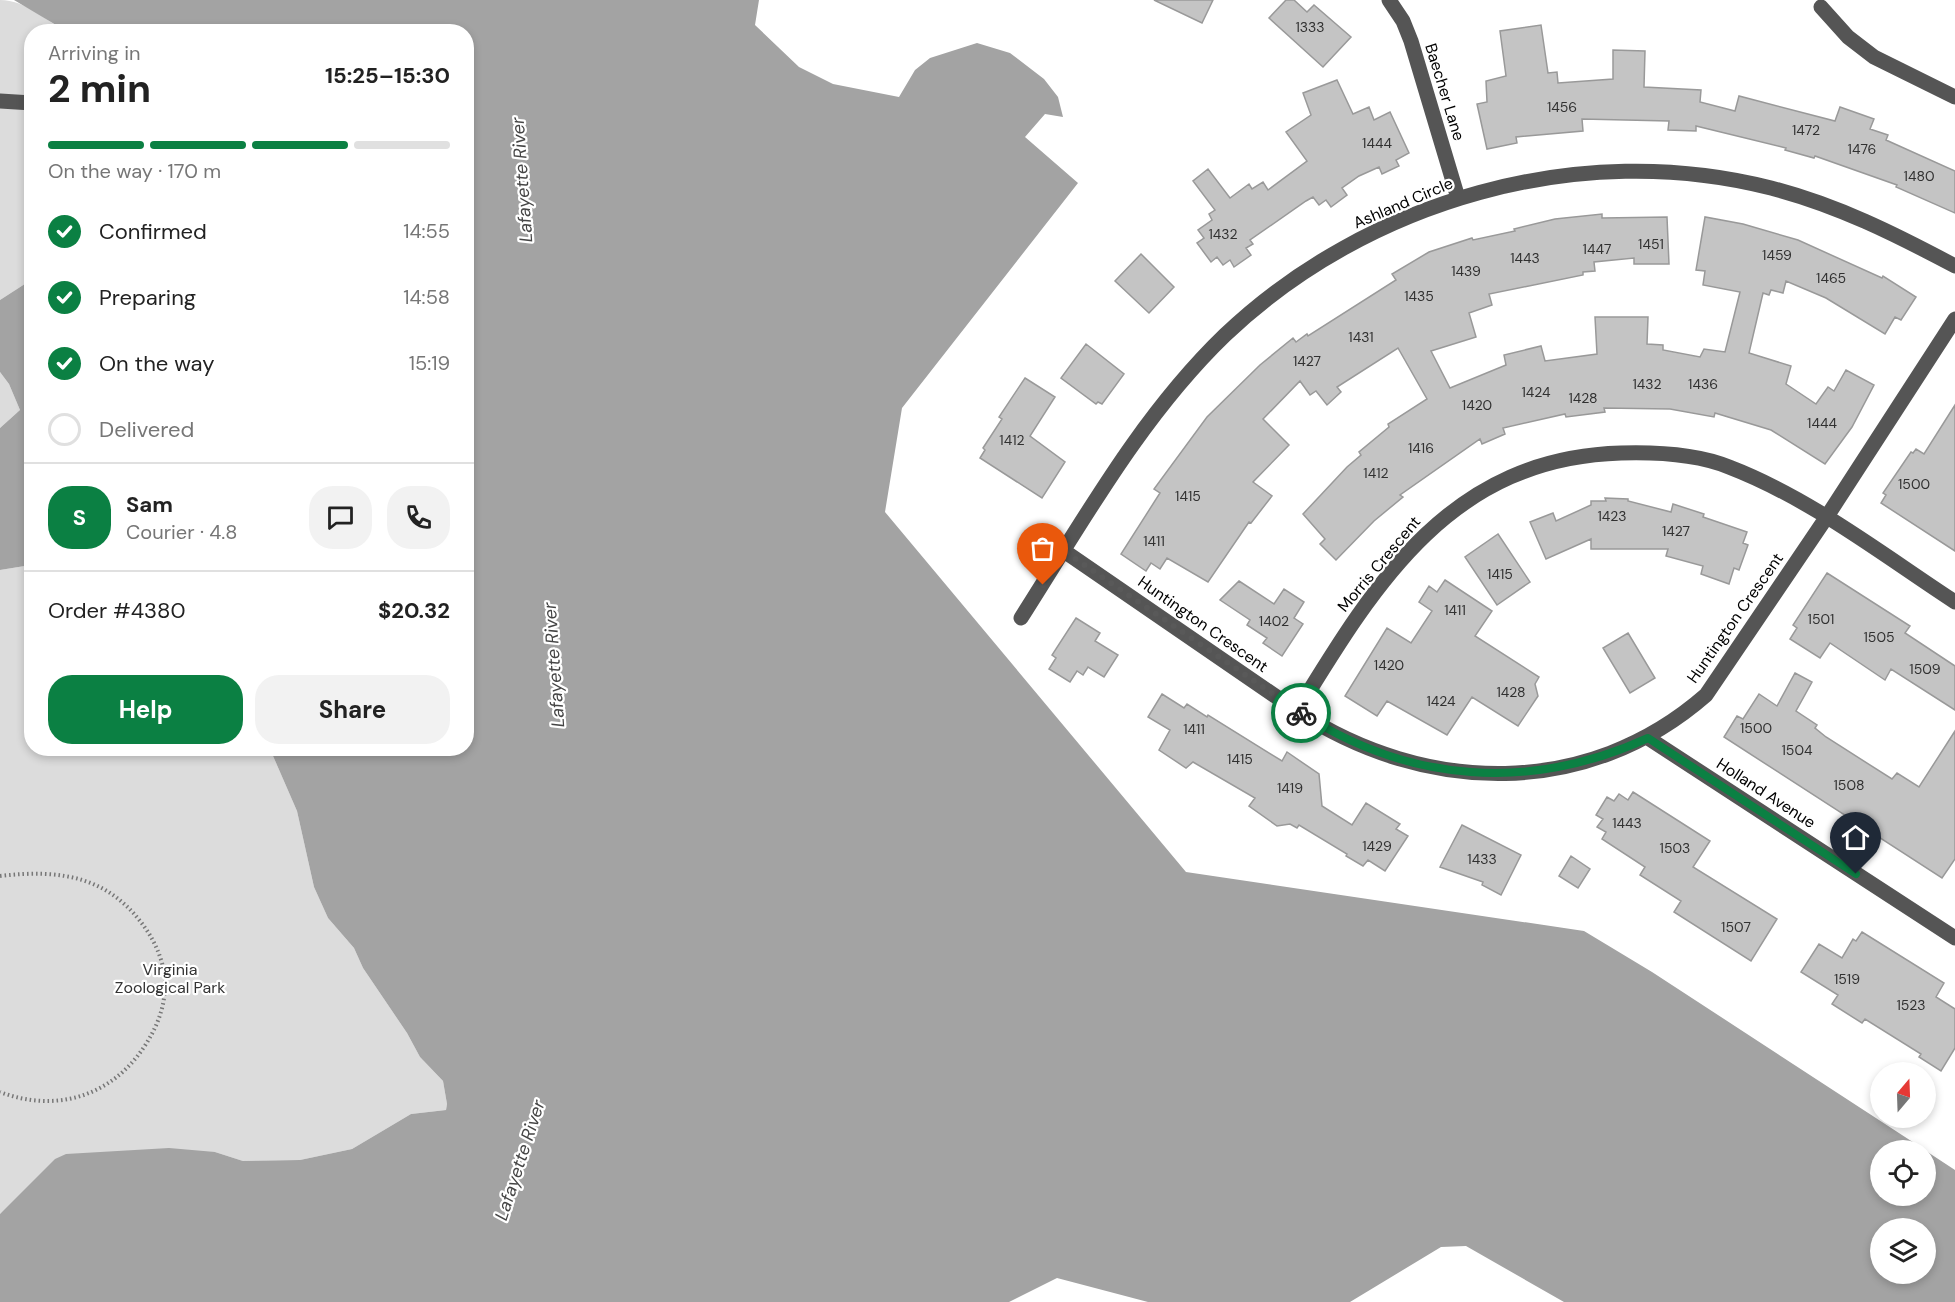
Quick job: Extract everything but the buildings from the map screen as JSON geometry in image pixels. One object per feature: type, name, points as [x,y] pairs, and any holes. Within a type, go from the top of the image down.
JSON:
[{"type":"street","name":"Baecher Lane","points":[[1389,0],[1403,21],[1411,41],[1458,198]]},
{"type":"street","points":[[1821,7],[1848,37],[1874,57],[1955,97]]},
{"type":"street","points":[[0,101],[24,102]]},
{"type":"street","name":"Ashland Circle","points":[[1021,618],[1132,446],[1171,393],[1223,337],[1261,302],[1303,272],[1359,241],[1458,198],[1523,181],[1581,172],[1650,170],[1708,176],[1769,188],[1818,202],[1878,225],[1955,266]]},
{"type":"street","name":"Huntington Crescent","points":[[1064,551],[1297,711],[1328,731],[1366,749],[1406,762],[1463,772],[1496,774],[1537,771],[1592,760],[1648,738],[1683,715],[1706,695],[1826,518],[1955,319]]},
{"type":"street","name":"Morris Crescent","points":[[1297,711],[1346,630],[1378,588],[1422,538],[1454,509],[1485,488],[1519,472],[1562,459],[1640,453],[1693,458],[1728,466],[1786,494],[1955,602]]},
{"type":"street","name":"Holland Avenue","points":[[1648,738],[1955,938]]},
{"type":"path","points":[[0,876],[57,873],[101,887],[132,911],[154,942],[162,962],[165,986],[162,1010],[153,1033],[134,1062],[102,1088],[83,1097],[58,1102],[30,1101],[0,1092]]},
{"type":"green space","points":[[0,0],[18,3],[55,24],[24,24],[24,285],[0,300]]},
{"type":"green space","points":[[0,372],[9,384],[20,410],[0,428]]},
{"type":"green space","name":"Virginia Zoological Park","points":[[24,566],[24,756],[273,756],[297,811],[314,887],[328,918],[354,948],[363,968],[407,1033],[420,1057],[443,1081],[446,1110],[411,1114],[352,1149],[300,1160],[243,1161],[215,1152],[14,1202],[0,1214],[0,570]]},
{"type":"water","name":"Lafayette River","points":[[14,0],[759,0],[755,25],[799,67],[833,84],[899,97],[915,70],[930,58],[977,43],[1010,53],[1044,79],[1058,97],[1063,117],[1045,114],[1025,137],[1078,183],[902,408],[885,512],[1186,872],[1584,931],[1652,972],[1870,1114],[1870,1128],[1891,1128],[1910,1140],[1870,1140],[1870,1206],[1936,1206],[1936,1158],[1955,1170],[1955,1302],[1564,1302],[1466,1246],[1441,1247],[1350,1302],[1148,1302],[1057,1278],[1009,1302],[0,1302],[0,1214],[55,1159],[66,1154],[169,1148],[215,1152],[243,1161],[300,1160],[352,1149],[411,1114],[446,1110],[443,1081],[420,1057],[407,1033],[363,968],[354,948],[328,918],[314,887],[297,811],[273,756],[474,756],[474,24],[54,24]]},
{"type":"water","points":[[24,285],[24,566],[0,570],[0,428],[20,410],[9,384],[0,372],[0,300]]},
{"type":"way so far","points":[[1043,585],[1064,551],[1301,713]]},
{"type":"route","points":[[1301,713],[1328,731],[1366,749],[1406,762],[1463,772],[1496,774],[1537,771],[1592,760],[1648,738],[1856,874]]}]
